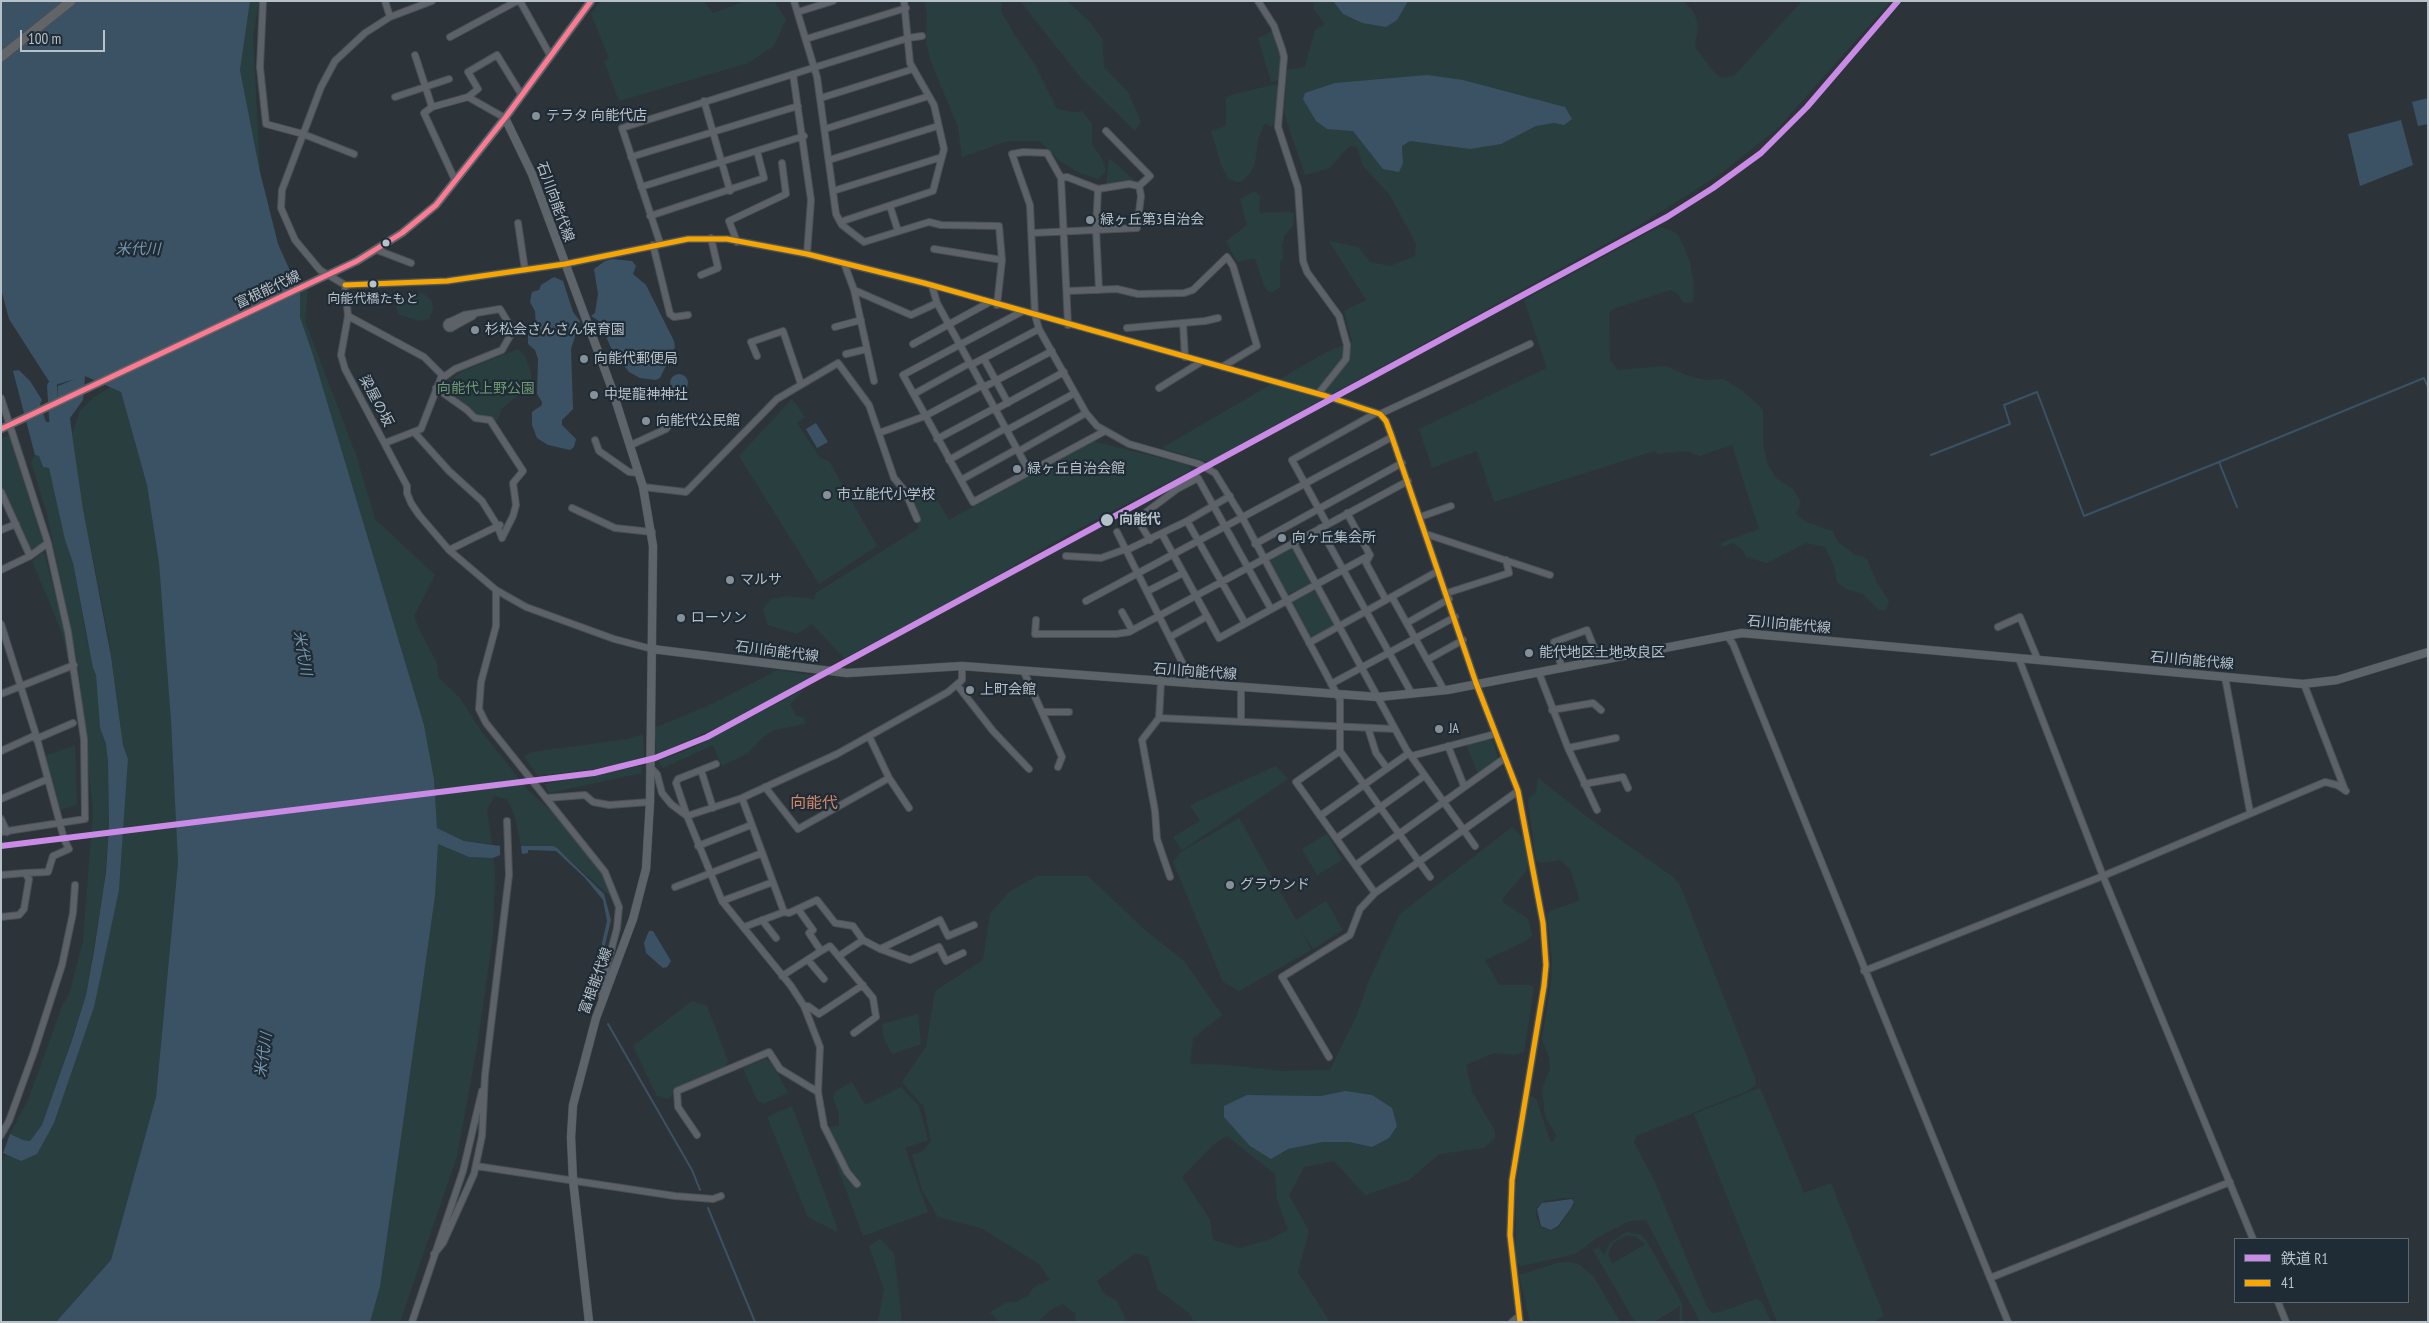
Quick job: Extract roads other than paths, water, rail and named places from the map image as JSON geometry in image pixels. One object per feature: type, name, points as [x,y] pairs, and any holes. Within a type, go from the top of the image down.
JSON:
[{"type":"highway","points":[[1,57],[71,1]]},
{"type":"main road","points":[[505,118],[591,1]]},
{"type":"main road","name":"富根能代線","points":[[1,429],[306,286],[377,250],[436,205],[505,118]]},
{"type":"main road","name":"石川向能代線","points":[[505,118],[527,162],[631,445],[643,487],[652,532],[652,649],[847,673],[962,666],[1378,697],[1444,690],[1476,682],[1539,673],[1742,633],[2304,684],[2337,680],[2428,652]]},
{"type":"main road","name":"富根能代線","points":[[589,1322],[573,1180],[571,1137],[573,1105],[580,1071],[602,1001],[642,892],[646,869],[650,802],[652,649]]},
{"type":"street","points":[[263,1],[260,67],[266,124],[303,134],[354,154]]},
{"type":"street","points":[[385,1],[390,17]]},
{"type":"street","points":[[432,1],[390,17],[365,33],[335,61],[321,87],[282,190],[281,208],[295,240],[320,270],[345,285],[447,282],[565,264],[657,244],[711,238],[807,254],[932,286],[1318,394],[1378,414],[1386,421],[1448,596],[1476,682],[1518,791],[1543,923],[1546,964],[1544,986],[1512,1180],[1510,1235],[1519,1319],[1512,1322]]},
{"type":"street","points":[[450,37],[518,1],[550,55]]},
{"type":"street","points":[[794,1],[815,67],[821,98],[836,214],[840,222],[846,229],[864,242],[929,222],[999,226],[1002,260],[997,305]]},
{"type":"street","points":[[798,12],[833,1]]},
{"type":"street","points":[[1258,1],[1274,26],[1284,57],[1278,127],[1298,188],[1303,261],[1307,272],[1339,316],[1347,345],[1346,359],[1318,394]]},
{"type":"street","points":[[806,39],[905,4],[910,63],[934,105],[944,149],[931,192],[840,222]]},
{"type":"street","points":[[688,315],[674,317],[670,314],[650,216],[622,128],[908,38],[922,36]]},
{"type":"street","points":[[415,55],[432,107]]},
{"type":"street","points":[[455,180],[424,113],[432,107],[468,97],[478,89],[468,72],[497,55],[521,94]]},
{"type":"street","points":[[821,98],[913,69]]},
{"type":"street","points":[[793,74],[804,136],[811,200],[807,254]]},
{"type":"street","points":[[394,97],[449,79]]},
{"type":"street","points":[[825,129],[929,96]]},
{"type":"street","points":[[468,97],[505,118]]},
{"type":"street","points":[[704,101],[730,191]]},
{"type":"street","points":[[631,158],[798,106]]},
{"type":"street","points":[[829,160],[938,126]]},
{"type":"street","points":[[1106,131],[1150,176],[1139,186]]},
{"type":"street","points":[[641,187],[804,136]]},
{"type":"street","points":[[650,216],[730,191],[764,178],[757,151]]},
{"type":"street","points":[[1068,325],[1068,291],[1061,178],[1047,153],[1024,152],[1012,154],[1030,205],[1035,315],[1039,329],[1086,414],[1091,421],[1105,431],[1129,444],[1206,467],[1215,473],[1242,517],[1340,700],[1340,751],[1400,832],[1430,877]]},
{"type":"street","points":[[833,191],[942,157]]},
{"type":"street","points":[[738,242],[729,221],[786,194],[782,163]]},
{"type":"street","points":[[1061,178],[1067,177],[1098,189],[1129,184],[1139,186]]},
{"type":"street","points":[[1032,233],[1137,228],[1142,196],[1139,186]]},
{"type":"street","points":[[1098,189],[1096,229],[1100,290]]},
{"type":"street","points":[[890,206],[898,231]]},
{"type":"street","points":[[518,222],[525,270]]},
{"type":"street","points":[[701,275],[718,268],[711,238]]},
{"type":"street","points":[[934,249],[1002,260]]},
{"type":"street","points":[[377,250],[411,263]]},
{"type":"street","points":[[1068,291],[1117,290],[1138,294],[1184,293],[1193,290],[1228,258],[1233,266],[1256,346],[1222,368]]},
{"type":"street","points":[[844,264],[854,290],[874,381]]},
{"type":"street","name":"梁屋の坂","points":[[345,285],[348,316],[341,355],[354,389],[385,443],[407,486],[407,493],[419,515],[449,550],[496,590],[526,607],[553,615],[614,639],[652,649]]},
{"type":"street","points":[[932,286],[949,324],[1029,471]]},
{"type":"street","points":[[854,290],[911,316],[938,303]]},
{"type":"street","points":[[913,344],[988,303]]},
{"type":"street","points":[[385,443],[421,429],[441,379],[455,369],[497,353],[506,346],[511,330],[500,310],[471,317],[451,325]]},
{"type":"street","points":[[1023,311],[903,375],[973,502],[1105,431]]},
{"type":"street","points":[[348,316],[424,357],[439,370],[442,375],[441,379]]},
{"type":"street","points":[[1127,328],[1218,318]]},
{"type":"street","points":[[835,327],[861,320]]},
{"type":"street","points":[[1183,323],[1185,358]]},
{"type":"street","points":[[914,394],[1039,329]]},
{"type":"street","points":[[757,356],[751,342],[783,331],[801,384]]},
{"type":"street","points":[[1327,524],[1292,460],[1378,414],[1530,344]]},
{"type":"street","points":[[846,354],[867,349]]},
{"type":"street","points":[[879,433],[925,416],[1052,350]]},
{"type":"street","points":[[984,359],[1008,403]]},
{"type":"street","points":[[1159,388],[1200,362]]},
{"type":"street","points":[[643,487],[686,492],[764,409],[801,384],[838,363],[869,405],[894,478],[905,491],[917,519]]},
{"type":"street","points":[[938,439],[1064,372]]},
{"type":"street","points":[[414,432],[449,471],[482,501],[497,525],[502,538],[516,505],[513,484],[523,471],[490,420],[475,418],[436,388]]},
{"type":"street","points":[[949,460],[1074,393]]},
{"type":"street","points":[[1,398],[14,423],[48,543],[74,665],[84,738],[85,819],[4,832],[1,819]]},
{"type":"street","points":[[961,480],[1086,414]]},
{"type":"street","points":[[631,445],[666,429],[673,420]]},
{"type":"street","points":[[1086,602],[1392,437]]},
{"type":"street","points":[[595,440],[599,451],[629,472],[639,473]]},
{"type":"street","points":[[1255,544],[1402,463]]},
{"type":"street","points":[[1150,540],[1137,519],[1177,489],[1198,478],[1271,609]]},
{"type":"street","points":[[1036,620],[1035,634],[1116,634],[1132,630],[1408,481]]},
{"type":"street","points":[[1,492],[30,556]]},
{"type":"street","points":[[1066,556],[1101,558],[1127,550],[1188,521],[1230,496]]},
{"type":"street","points":[[1420,517],[1451,506]]},
{"type":"street","points":[[572,508],[615,528],[652,532]]},
{"type":"street","points":[[1347,513],[1370,555]]},
{"type":"street","points":[[1188,521],[1245,624]]},
{"type":"street","points":[[1,530],[16,524]]},
{"type":"street","points":[[449,550],[497,525],[509,524]]},
{"type":"street","points":[[1320,528],[1412,694]]},
{"type":"street","points":[[1117,532],[1193,684]]},
{"type":"street","points":[[1162,534],[1219,638],[1370,555]]},
{"type":"street","points":[[1426,534],[1550,575]]},
{"type":"street","points":[[1293,542],[1340,625],[1394,729],[1424,776],[1475,846]]},
{"type":"street","points":[[1,570],[30,556],[48,543]]},
{"type":"street","points":[[1370,555],[1366,563],[1407,623],[1444,690]]},
{"type":"street","points":[[1095,564],[1101,558]]},
{"type":"street","points":[[1407,623],[1448,596],[1509,573],[1506,560]]},
{"type":"street","points":[[1309,643],[1438,571]]},
{"type":"street","points":[[1148,592],[1183,573]]},
{"type":"street","points":[[496,590],[496,626],[480,682],[479,709],[486,723],[605,872],[618,907],[617,928],[603,982],[602,1001]]},
{"type":"street","points":[[1122,612],[1132,630]]},
{"type":"street","points":[[1170,637],[1206,617]]},
{"type":"street","points":[[1331,684],[1455,617]]},
{"type":"street","points":[[1998,627],[2020,618],[2038,660]]},
{"type":"street","points":[[1,624],[69,849],[53,856],[48,872],[1,875]]},
{"type":"street","points":[[1562,668],[1554,642],[1587,630],[1599,660]]},
{"type":"street","points":[[1727,636],[1733,644],[2008,1322]]},
{"type":"street","points":[[1428,660],[1463,640]]},
{"type":"street","points":[[2019,659],[2103,876],[2253,1238]]},
{"type":"street","points":[[1,694],[74,665]]},
{"type":"street","points":[[687,816],[742,798],[837,754],[957,685],[962,680],[962,666]]},
{"type":"street","points":[[1024,672],[1062,757],[1058,767]]},
{"type":"street","points":[[1539,673],[1552,710],[1596,810]]},
{"type":"street","points":[[2225,677],[2250,812]]},
{"type":"street","points":[[1161,682],[1159,718],[1142,740],[1155,811],[1157,839],[1170,877]]},
{"type":"street","points":[[1864,970],[2103,876],[2250,812],[2325,782],[2337,785],[2346,791],[2304,684]]},
{"type":"street","points":[[957,685],[993,731],[1029,769]]},
{"type":"street","points":[[1241,688],[1241,721]]},
{"type":"street","points":[[1552,710],[1593,703],[1602,710]]},
{"type":"street","points":[[1042,712],[1069,712]]},
{"type":"street","points":[[1159,718],[1394,729]]},
{"type":"street","points":[[1,751],[73,723]]},
{"type":"street","points":[[1368,728],[1376,753],[1387,768]]},
{"type":"street","points":[[1320,816],[1387,768],[1410,755],[1496,734]]},
{"type":"street","points":[[869,736],[889,778],[909,808]]},
{"type":"street","points":[[1568,748],[1616,738]]},
{"type":"street","points":[[1448,746],[1464,786]]},
{"type":"street","points":[[1340,751],[1296,782],[1357,864],[1375,892]]},
{"type":"street","points":[[1357,864],[1505,758]]},
{"type":"street","points":[[716,764],[678,779],[676,783],[687,816],[722,901],[804,1006],[820,1047],[818,1092],[824,1126],[847,1172],[857,1184]]},
{"type":"street","points":[[650,767],[657,774],[662,793],[687,816]]},
{"type":"street","points":[[701,770],[713,808]]},
{"type":"street","points":[[1337,838],[1424,776]]},
{"type":"street","points":[[1584,784],[1623,777],[1628,788]]},
{"type":"street","points":[[765,788],[798,830],[889,778]]},
{"type":"street","points":[[1,799],[48,779]]},
{"type":"street","points":[[1330,1057],[1282,976],[1350,935],[1360,909],[1375,892],[1518,791]]},
{"type":"street","points":[[547,798],[585,795],[593,802],[609,805],[650,802]]},
{"type":"street","points":[[742,798],[784,912]]},
{"type":"street","points":[[434,1254],[447,1234],[476,1166],[482,1136],[486,1075],[509,862],[507,821]]},
{"type":"street","points":[[698,846],[751,825]]},
{"type":"street","points":[[675,886],[762,853]]},
{"type":"street","points":[[1,917],[19,915],[24,909],[29,879],[25,873]]},
{"type":"street","points":[[722,901],[773,882]]},
{"type":"street","points":[[1,1135],[9,1121],[34,1052],[62,965],[73,914],[75,885]]},
{"type":"street","points":[[744,927],[784,912],[798,909],[817,900],[835,923],[853,926],[863,940],[880,949],[910,960],[939,946],[946,961],[963,953]]},
{"type":"street","points":[[798,909],[813,930],[809,933],[822,951]]},
{"type":"street","points":[[762,920],[776,938]]},
{"type":"street","points":[[880,949],[940,920],[948,936],[974,925]]},
{"type":"street","points":[[840,956],[863,940]]},
{"type":"street","points":[[782,976],[830,946],[873,998],[876,1017],[854,1033]]},
{"type":"street","points":[[808,960],[824,979]]},
{"type":"street","points":[[804,1006],[808,1006],[819,1014],[863,985]]},
{"type":"street","points":[[697,1135],[678,1107],[677,1091],[769,1052],[780,1070],[818,1092]]},
{"type":"street","points":[[412,1322],[463,1171],[486,1075]]},
{"type":"street","points":[[476,1166],[675,1196],[713,1199],[721,1196]]},
{"type":"street","points":[[1990,1278],[2230,1182]]},
{"type":"street","points":[[2278,1303],[2286,1322]]},
{"type":"water","name":"米代川","points":[[1,1],[250,1],[240,70],[260,172],[278,244],[300,293],[300,317],[424,725],[434,779],[437,828],[464,841],[500,846],[500,855],[493,858],[469,857],[438,844],[435,896],[380,1287],[370,1322],[56,1322],[111,1260],[156,1097],[178,863],[171,721],[159,563],[147,485],[121,392],[85,376],[83,400],[70,418],[83,509],[111,656],[123,745],[128,759],[119,890],[94,1007],[54,1123],[37,1154],[21,1161],[3,1153],[10,1134],[30,1141],[42,1125],[72,1040],[86,995],[94,951],[106,872],[109,826],[106,744],[100,728],[96,675],[93,668],[73,563],[65,540],[49,468],[43,467],[39,456],[35,455],[13,371],[19,370],[30,381],[42,400],[40,404],[46,422],[51,422],[57,417],[58,386],[75,379],[52,386],[9,319],[1,289]]},
{"type":"water","points":[[1333,1],[1408,1],[1397,20],[1386,27],[1362,23],[1343,14]]},
{"type":"water","points":[[1427,75],[1463,80],[1565,107],[1572,119],[1564,125],[1554,123],[1536,126],[1501,144],[1470,149],[1410,141],[1402,146],[1403,163],[1399,172],[1383,169],[1353,131],[1327,129],[1316,121],[1303,99],[1305,93],[1335,83]]},
{"type":"water","points":[[2428,98],[2428,124],[2418,126],[2412,102]]},
{"type":"water","points":[[2401,120],[2413,165],[2360,186],[2348,134]]},
{"type":"water","points":[[613,259],[632,261],[636,266],[633,274],[646,285],[674,341],[675,347],[660,378],[656,380],[640,378],[629,372],[612,350],[599,321],[591,316],[595,313],[598,294],[594,269],[605,261]]},
{"type":"water","points":[[554,277],[563,281],[573,312],[580,321],[571,349],[573,409],[562,420],[562,425],[576,439],[574,447],[570,450],[548,445],[537,438],[532,425],[532,412],[542,405],[542,402],[537,394],[538,359],[535,350],[528,344],[528,332],[536,328],[535,311],[530,302],[532,292],[539,290],[541,285]]},
{"type":"water","points":[[675,374],[683,374],[688,379],[686,390],[675,392],[670,387],[670,379]]},
{"type":"water","points":[[816,423],[828,442],[817,448],[806,429]]},
{"type":"water","points":[[521,846],[553,846],[557,848],[604,894],[611,920],[594,991],[591,990],[607,921],[603,900],[585,878],[556,851],[528,850],[528,853],[522,854]]},
{"type":"water","points":[[649,931],[653,931],[671,961],[667,967],[663,968],[646,953],[644,943]]},
{"type":"water","points":[[1345,1091],[1372,1095],[1392,1108],[1397,1126],[1389,1138],[1372,1147],[1349,1142],[1323,1142],[1288,1149],[1271,1159],[1250,1146],[1224,1117],[1224,1106],[1247,1095],[1321,1096]]},
{"type":"water","points":[[1572,1199],[1574,1202],[1571,1208],[1558,1226],[1551,1230],[1541,1226],[1537,1209],[1542,1203]]},
{"type":"waterway","points":[[2237,507],[2219,462],[2424,378],[2428,387]]},
{"type":"waterway","points":[[52,386],[55,432]]},
{"type":"waterway","points":[[1931,455],[2010,424],[2004,405],[2037,392],[2084,516],[2219,462]]},
{"type":"waterway","points":[[608,1024],[692,1170],[700,1190]]},
{"type":"waterway","points":[[708,1208],[755,1322]]},
{"type":"rail line","name":"R1","points":[[1,846],[594,773],[655,758],[707,737],[1667,217],[1713,188],[1761,153],[1807,107],[1898,1]]},
{"type":"place","name":"テラタ 向能代店","points":[[536,116]]},
{"type":"place","name":"緑ヶ丘第3自治会","points":[[1090,220]]},
{"type":"place","name":"向能代橋たもと","points":[[373,284]]},
{"type":"place","name":"杉松会さんさん保育園","points":[[475,330]]},
{"type":"place","name":"向能代郵便局","points":[[584,359]]},
{"type":"place","name":"中堤龍神神社","points":[[594,395]]},
{"type":"place","name":"向能代公民館","points":[[646,421]]},
{"type":"place","name":"緑ヶ丘自治会館","points":[[1017,469]]},
{"type":"place","name":"市立能代小学校","points":[[827,495]]},
{"type":"place","name":"向能代","points":[[1107,520]]},
{"type":"place","name":"向ヶ丘集会所","points":[[1282,538]]},
{"type":"place","name":"マルサ","points":[[730,580]]},
{"type":"place","name":"ローソン","points":[[681,618]]},
{"type":"place","name":"能代地区土地改良区","points":[[1529,653]]},
{"type":"place","name":"上町会館","points":[[970,690]]},
{"type":"place","name":"JA","points":[[1439,729]]},
{"type":"place","name":"グラウンド","points":[[1230,885]]},
{"type":"district","name":"向能代","points":[[814,803]]},
{"type":"park label","name":"向能代上野公園","points":[[486,389]]}]
